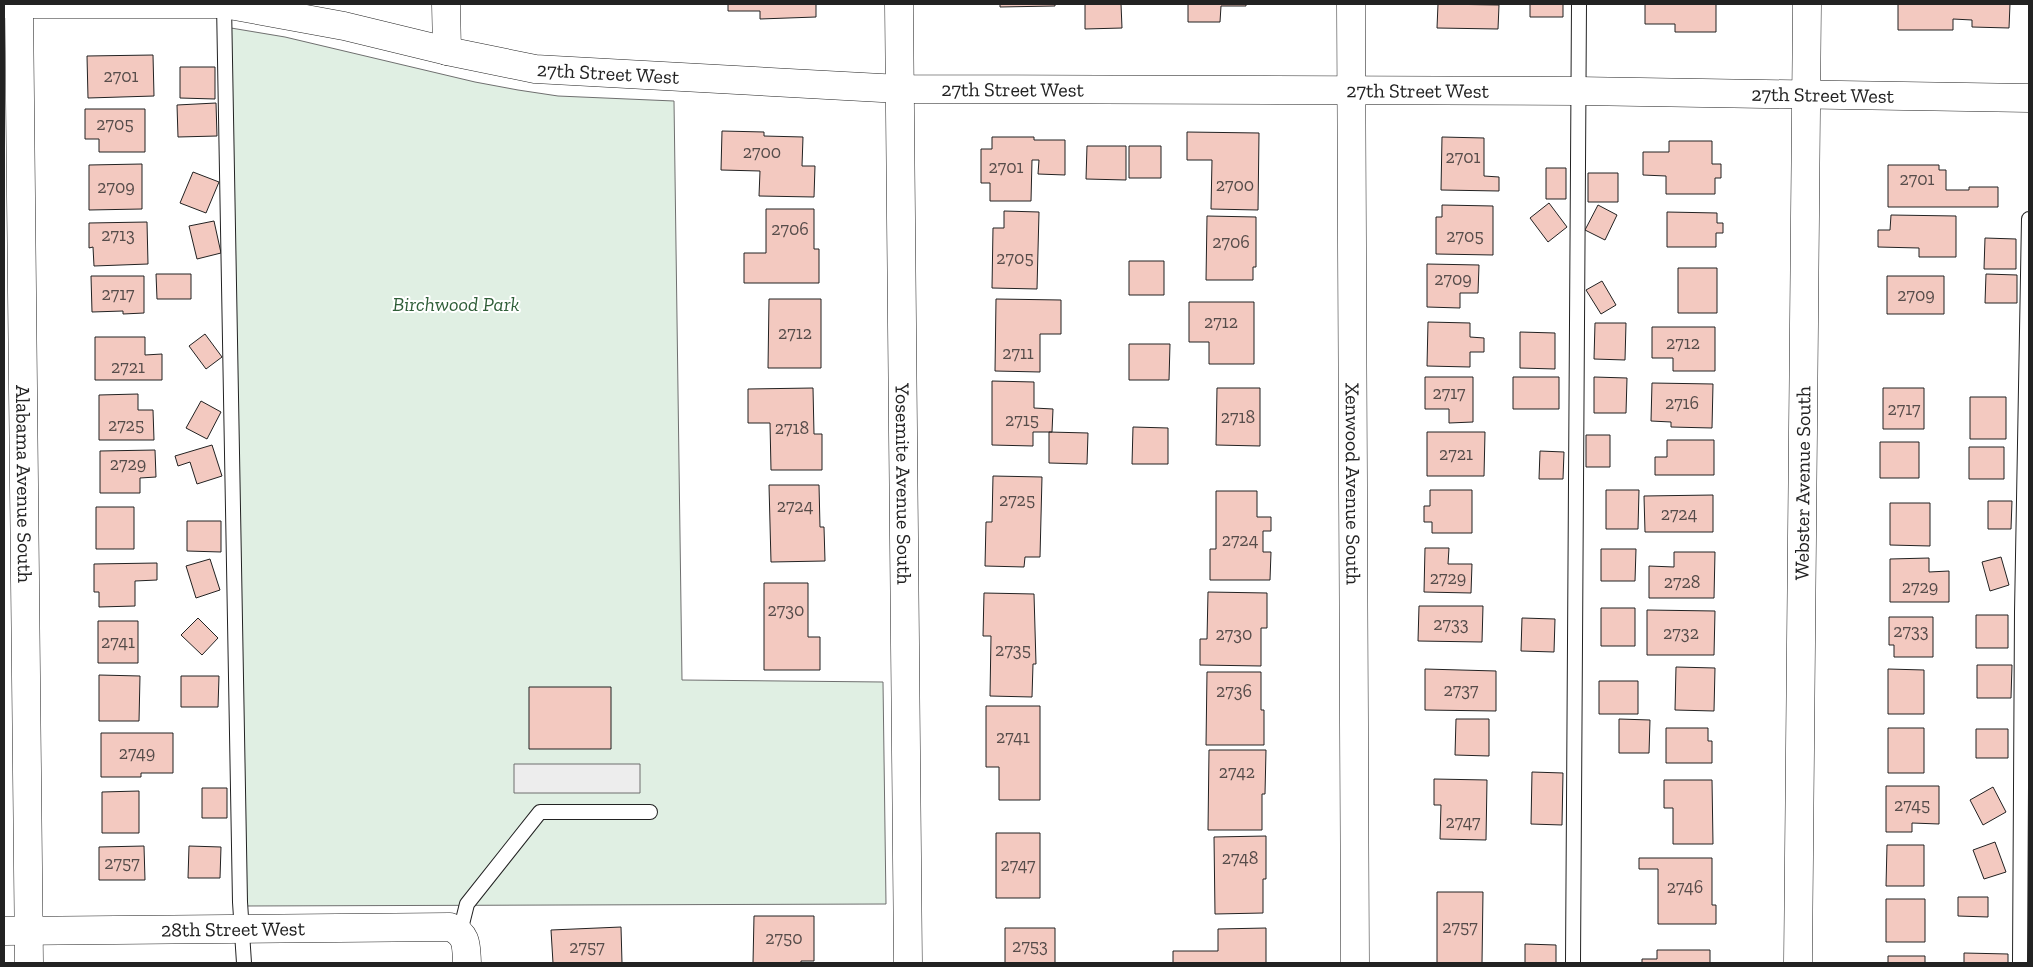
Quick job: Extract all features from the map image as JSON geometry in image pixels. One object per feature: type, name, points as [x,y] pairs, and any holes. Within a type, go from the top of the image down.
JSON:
[{"type":"street","name":"27th Street West","points":[[4,4],[224,4],[344,26],[447,51],[535,69],[900,90],[1578,91],[2029,98]]},
{"type":"street","name":"Alabama Avenue South","points":[[19,4],[16,931],[29,963]]},
{"type":"street","points":[[446,4],[447,51]]},
{"type":"street","name":"Yosemite Avenue South","points":[[899,4],[908,963]]},
{"type":"street","name":"Xenwood Avenue South","points":[[1351,4],[1353,91],[1355,963]]},
{"type":"street","name":"Webster Avenue South","points":[[1798,963],[1806,4]]},
{"type":"street","name":"28th Street West","points":[[16,931],[450,928],[460,932]]},
{"type":"street","points":[[460,932],[466,944],[467,963]]},
{"type":"lane","points":[[224,4],[240,892],[244,963]]},
{"type":"lane","points":[[1573,963],[1579,4]]},
{"type":"lane","points":[[2020,963],[2022,612],[2029,219]]},
{"type":"lane","points":[[460,932],[468,904],[540,812],[650,812]]},
{"type":"green space","name":"Birchwood Park","points":[[231,28],[285,37],[475,82],[518,90],[558,96],[674,101],[682,680],[883,682],[886,904],[246,906]]},
{"type":"shaded area","points":[[514,764],[640,764],[640,793],[514,793]]},
{"type":"building","points":[[728,4],[816,4],[816,17],[760,19],[760,11],[728,11]]},
{"type":"building","points":[[1000,4],[1055,4],[1055,6],[1000,7]]},
{"type":"building","points":[[1085,4],[1121,4],[1122,28],[1085,29]]},
{"type":"building","points":[[1188,4],[1246,4],[1246,6],[1221,6],[1220,22],[1188,22]]},
{"type":"building","points":[[1438,4],[1499,5],[1498,29],[1437,28]]},
{"type":"building","points":[[1530,4],[1563,4],[1563,17],[1530,17]]},
{"type":"building","points":[[1645,4],[1716,4],[1716,32],[1675,32],[1675,24],[1645,24]]},
{"type":"building","points":[[1898,4],[2010,4],[2009,28],[1972,27],[1972,20],[1953,19],[1953,30],[1898,30]]},
{"type":"building","points":[[153,55],[154,96],[88,98],[87,56]]},
{"type":"building","points":[[180,67],[215,67],[215,99],[180,98]]},
{"type":"building","points":[[216,103],[217,136],[178,137],[177,105]]},
{"type":"building","points":[[85,109],[145,109],[145,152],[99,152],[99,139],[85,139]]},
{"type":"building","points":[[722,131],[764,132],[764,136],[803,137],[802,166],[815,166],[814,197],[759,196],[760,171],[721,170]]},
{"type":"building","points":[[1187,132],[1259,133],[1258,210],[1211,209],[1212,160],[1187,160]]},
{"type":"building","points":[[992,137],[1034,137],[1034,140],[1065,140],[1065,175],[1038,174],[1039,160],[1032,160],[1031,201],[990,201],[990,183],[981,183],[981,149],[992,149]]},
{"type":"building","points":[[1442,137],[1484,138],[1484,176],[1499,177],[1499,191],[1441,190]]},
{"type":"building","points":[[1669,141],[1712,141],[1712,164],[1721,164],[1721,178],[1715,178],[1715,194],[1666,194],[1666,176],[1643,175],[1643,152],[1669,152]]},
{"type":"building","points":[[1087,146],[1126,146],[1126,180],[1086,179]]},
{"type":"building","points":[[1129,146],[1161,146],[1161,178],[1129,178]]},
{"type":"building","points":[[142,164],[142,209],[89,210],[89,165]]},
{"type":"building","points":[[1888,165],[1939,165],[1939,170],[1946,170],[1946,190],[1969,190],[1969,187],[1998,187],[1998,207],[1888,207]]},
{"type":"building","points":[[1546,168],[1566,168],[1566,199],[1546,199]]},
{"type":"building","points":[[193,172],[219,182],[206,213],[180,203]]},
{"type":"building","points":[[1588,173],[1618,173],[1618,202],[1588,202]]},
{"type":"building","points":[[1549,203],[1567,227],[1548,242],[1530,218]]},
{"type":"building","points":[[1442,205],[1493,206],[1493,255],[1436,254],[1436,217],[1442,217]]},
{"type":"building","points":[[1598,205],[1617,215],[1605,240],[1585,230]]},
{"type":"building","points":[[766,209],[814,209],[814,249],[819,249],[819,283],[744,283],[744,253],[766,253]]},
{"type":"building","points":[[1004,211],[1039,212],[1037,289],[992,288],[993,228],[1004,228]]},
{"type":"building","points":[[1667,212],[1717,213],[1717,223],[1723,223],[1723,233],[1716,233],[1716,247],[1667,247]]},
{"type":"building","points":[[1891,215],[1956,216],[1956,257],[1919,257],[1919,248],[1878,247],[1878,230],[1890,230]]},
{"type":"building","points":[[1207,216],[1256,217],[1256,267],[1253,267],[1253,280],[1206,280]]},
{"type":"building","points":[[214,221],[221,253],[197,259],[189,226]]},
{"type":"building","points":[[147,222],[148,264],[94,266],[93,247],[89,248],[89,223]]},
{"type":"building","points":[[1985,238],[2016,239],[2016,269],[1984,269]]},
{"type":"building","points":[[1129,261],[1164,261],[1164,295],[1129,295]]},
{"type":"building","points":[[1427,264],[1479,265],[1478,293],[1460,293],[1460,308],[1427,307]]},
{"type":"building","points":[[1678,268],[1717,268],[1717,313],[1678,313]]},
{"type":"building","points":[[156,274],[191,274],[191,299],[157,299]]},
{"type":"building","points":[[1986,274],[2017,275],[2017,303],[1985,303]]},
{"type":"building","points":[[91,276],[144,276],[144,313],[123,314],[123,311],[92,312]]},
{"type":"building","points":[[1887,276],[1944,276],[1944,314],[1887,314]]},
{"type":"building","points":[[1602,281],[1616,305],[1601,314],[1586,290]]},
{"type":"building","points":[[769,299],[821,299],[821,368],[768,368]]},
{"type":"building","points":[[996,299],[1061,300],[1061,334],[1040,334],[1040,372],[995,371]]},
{"type":"building","points":[[1189,302],[1254,302],[1254,364],[1209,364],[1209,342],[1189,342]]},
{"type":"building","points":[[1428,322],[1470,323],[1470,337],[1484,338],[1484,352],[1470,352],[1470,367],[1427,366]]},
{"type":"building","points":[[1595,323],[1626,323],[1625,360],[1594,359]]},
{"type":"building","points":[[1652,327],[1715,327],[1715,371],[1673,371],[1673,358],[1652,358]]},
{"type":"building","points":[[1520,332],[1555,333],[1555,369],[1520,368]]},
{"type":"building","points":[[205,334],[222,357],[206,369],[189,346]]},
{"type":"building","points":[[95,337],[145,337],[145,355],[162,354],[162,380],[95,380]]},
{"type":"building","points":[[1129,344],[1170,344],[1169,380],[1129,380]]},
{"type":"building","points":[[1425,377],[1473,377],[1473,422],[1449,423],[1449,409],[1425,409]]},
{"type":"building","points":[[1513,377],[1559,377],[1559,409],[1513,409]]},
{"type":"building","points":[[1594,377],[1627,378],[1626,413],[1594,413]]},
{"type":"building","points":[[992,381],[1034,382],[1034,408],[1053,409],[1052,432],[1033,432],[1033,446],[992,445]]},
{"type":"building","points":[[1652,383],[1713,384],[1712,428],[1671,427],[1671,422],[1651,421]]},
{"type":"building","points":[[813,388],[814,434],[822,434],[822,470],[771,470],[770,423],[748,423],[748,389]]},
{"type":"building","points":[[1217,388],[1260,388],[1260,446],[1216,445]]},
{"type":"building","points":[[1883,388],[1924,388],[1924,429],[1883,429]]},
{"type":"building","points":[[138,394],[138,410],[153,410],[154,440],[99,440],[99,395]]},
{"type":"building","points":[[1970,397],[2006,397],[2006,439],[1970,439]]},
{"type":"building","points":[[201,401],[221,412],[207,439],[186,428]]},
{"type":"building","points":[[1133,427],[1168,428],[1168,464],[1132,464]]},
{"type":"building","points":[[1049,432],[1088,433],[1087,464],[1049,463]]},
{"type":"building","points":[[1427,432],[1485,432],[1484,476],[1427,476]]},
{"type":"building","points":[[1586,435],[1610,435],[1610,467],[1586,467]]},
{"type":"building","points":[[1667,440],[1714,440],[1714,475],[1655,475],[1655,457],[1667,457]]},
{"type":"building","points":[[1880,442],[1919,442],[1919,478],[1880,478]]},
{"type":"building","points":[[212,445],[222,476],[197,484],[190,462],[178,466],[175,456]]},
{"type":"building","points":[[1969,447],[2004,447],[2004,479],[1969,479]]},
{"type":"building","points":[[155,450],[156,477],[140,478],[140,493],[100,493],[100,451]]},
{"type":"building","points":[[1540,451],[1564,452],[1563,479],[1539,479]]},
{"type":"building","points":[[993,476],[1042,477],[1040,557],[1025,557],[1024,567],[985,566],[986,522],[992,522]]},
{"type":"building","points":[[769,485],[819,485],[820,527],[824,527],[825,561],[771,562]]},
{"type":"building","points":[[1430,490],[1472,490],[1472,533],[1432,533],[1432,522],[1424,522],[1424,506],[1430,506]]},
{"type":"building","points":[[1606,490],[1639,490],[1638,529],[1606,529]]},
{"type":"building","points":[[1216,491],[1257,491],[1257,517],[1271,517],[1271,531],[1263,531],[1263,552],[1271,552],[1270,580],[1210,580],[1210,549],[1216,549]]},
{"type":"building","points":[[1713,495],[1713,532],[1645,532],[1644,496]]},
{"type":"building","points":[[1988,501],[2012,501],[2011,529],[1988,529]]},
{"type":"building","points":[[1890,503],[1930,503],[1930,546],[1890,545]]},
{"type":"building","points":[[96,507],[134,507],[134,549],[96,549]]},
{"type":"building","points":[[187,521],[221,521],[221,552],[187,551]]},
{"type":"building","points":[[1425,548],[1449,548],[1448,564],[1472,564],[1471,593],[1424,592]]},
{"type":"building","points":[[1601,549],[1636,549],[1635,581],[1601,581]]},
{"type":"building","points":[[1674,552],[1715,552],[1714,598],[1649,598],[1649,566],[1674,567]]},
{"type":"building","points":[[2001,557],[2009,585],[1990,591],[1982,562]]},
{"type":"building","points":[[1929,558],[1929,572],[1949,571],[1949,602],[1890,602],[1890,559]]},
{"type":"building","points":[[210,559],[220,590],[196,598],[186,566]]},
{"type":"building","points":[[157,563],[157,580],[135,581],[135,606],[99,607],[99,592],[94,592],[94,564]]},
{"type":"building","points":[[764,583],[808,583],[808,637],[820,637],[820,670],[764,670]]},
{"type":"building","points":[[1208,592],[1267,593],[1267,628],[1261,628],[1261,666],[1200,665],[1200,639],[1207,639]]},
{"type":"building","points":[[984,593],[1034,594],[1036,664],[1033,664],[1032,697],[990,696],[991,636],[983,636]]},
{"type":"building","points":[[1419,606],[1483,606],[1482,642],[1418,641]]},
{"type":"building","points":[[1601,608],[1635,608],[1635,646],[1601,646]]},
{"type":"building","points":[[1647,610],[1715,611],[1714,655],[1647,655]]},
{"type":"building","points":[[1976,615],[2008,615],[2008,648],[1976,648]]},
{"type":"building","points":[[1889,617],[1933,617],[1933,657],[1894,657],[1894,645],[1889,645]]},
{"type":"building","points":[[198,618],[218,638],[202,655],[181,635]]},
{"type":"building","points":[[1522,618],[1555,619],[1554,652],[1521,651]]},
{"type":"building","points":[[98,621],[138,621],[138,663],[98,663]]},
{"type":"building","points":[[1977,665],[2012,665],[2011,698],[1977,698]]},
{"type":"building","points":[[1676,667],[1715,668],[1714,711],[1675,710]]},
{"type":"building","points":[[1425,669],[1496,671],[1496,711],[1425,710]]},
{"type":"building","points":[[1888,669],[1924,670],[1924,714],[1888,714]]},
{"type":"building","points":[[1207,672],[1261,672],[1261,710],[1264,710],[1264,745],[1206,745]]},
{"type":"building","points":[[99,675],[140,676],[139,721],[99,721]]},
{"type":"building","points":[[181,676],[219,676],[218,707],[181,707]]},
{"type":"building","points":[[1599,681],[1638,681],[1638,714],[1599,714]]},
{"type":"building","points":[[529,687],[611,687],[611,749],[529,749]]},
{"type":"building","points":[[986,706],[1040,706],[1040,800],[999,800],[999,767],[986,767]]},
{"type":"building","points":[[1456,719],[1489,719],[1489,756],[1455,755]]},
{"type":"building","points":[[1619,719],[1650,720],[1649,753],[1619,753]]},
{"type":"building","points":[[1666,728],[1708,728],[1708,741],[1712,741],[1712,763],[1666,763]]},
{"type":"building","points":[[1888,728],[1924,728],[1924,773],[1888,773]]},
{"type":"building","points":[[1976,729],[2008,729],[2008,758],[1976,758]]},
{"type":"building","points":[[101,733],[173,733],[173,773],[141,773],[141,777],[101,777]]},
{"type":"building","points":[[1209,750],[1266,750],[1265,794],[1262,794],[1262,830],[1208,830]]},
{"type":"building","points":[[1532,772],[1563,773],[1562,825],[1531,824]]},
{"type":"building","points":[[1434,779],[1487,780],[1486,840],[1440,839],[1441,805],[1434,805]]},
{"type":"building","points":[[1664,780],[1712,780],[1713,844],[1673,844],[1673,808],[1664,808]]},
{"type":"building","points":[[1886,786],[1939,786],[1939,824],[1912,823],[1912,832],[1886,832]]},
{"type":"building","points":[[1993,787],[2006,812],[1983,825],[1970,800]]},
{"type":"building","points":[[202,788],[227,788],[227,818],[202,818]]},
{"type":"building","points":[[139,791],[139,833],[102,833],[102,792]]},
{"type":"building","points":[[996,833],[1040,833],[1040,898],[996,898]]},
{"type":"building","points":[[1266,836],[1266,879],[1263,879],[1263,913],[1215,914],[1214,837]]},
{"type":"building","points":[[1995,842],[2006,872],[1984,879],[1973,850]]},
{"type":"building","points":[[1887,845],[1924,845],[1924,886],[1886,886]]},
{"type":"building","points":[[144,846],[145,880],[99,880],[99,847]]},
{"type":"building","points":[[189,846],[221,847],[220,878],[188,878]]},
{"type":"building","points":[[1639,858],[1712,858],[1712,905],[1716,905],[1716,924],[1658,924],[1658,869],[1639,869]]},
{"type":"building","points":[[1437,892],[1483,892],[1482,963],[1437,963]]},
{"type":"building","points":[[1958,897],[1988,897],[1988,917],[1958,916]]},
{"type":"building","points":[[1886,899],[1925,899],[1925,942],[1886,942]]},
{"type":"building","points":[[754,916],[814,916],[814,961],[801,961],[801,963],[753,963]]},
{"type":"building","points":[[621,927],[622,963],[553,963],[551,930]]},
{"type":"building","points":[[1005,928],[1055,928],[1055,963],[1005,963]]},
{"type":"building","points":[[1266,928],[1266,963],[1173,963],[1173,951],[1218,951],[1218,929]]},
{"type":"building","points":[[1525,944],[1556,945],[1556,963],[1525,963]]},
{"type":"building","points":[[1657,950],[1710,950],[1710,963],[1642,963],[1642,959],[1657,959]]},
{"type":"building","points":[[1964,953],[2008,954],[2008,963],[1964,963]]},
{"type":"building","points":[[1888,956],[1925,956],[1925,963],[1888,963]]}]
